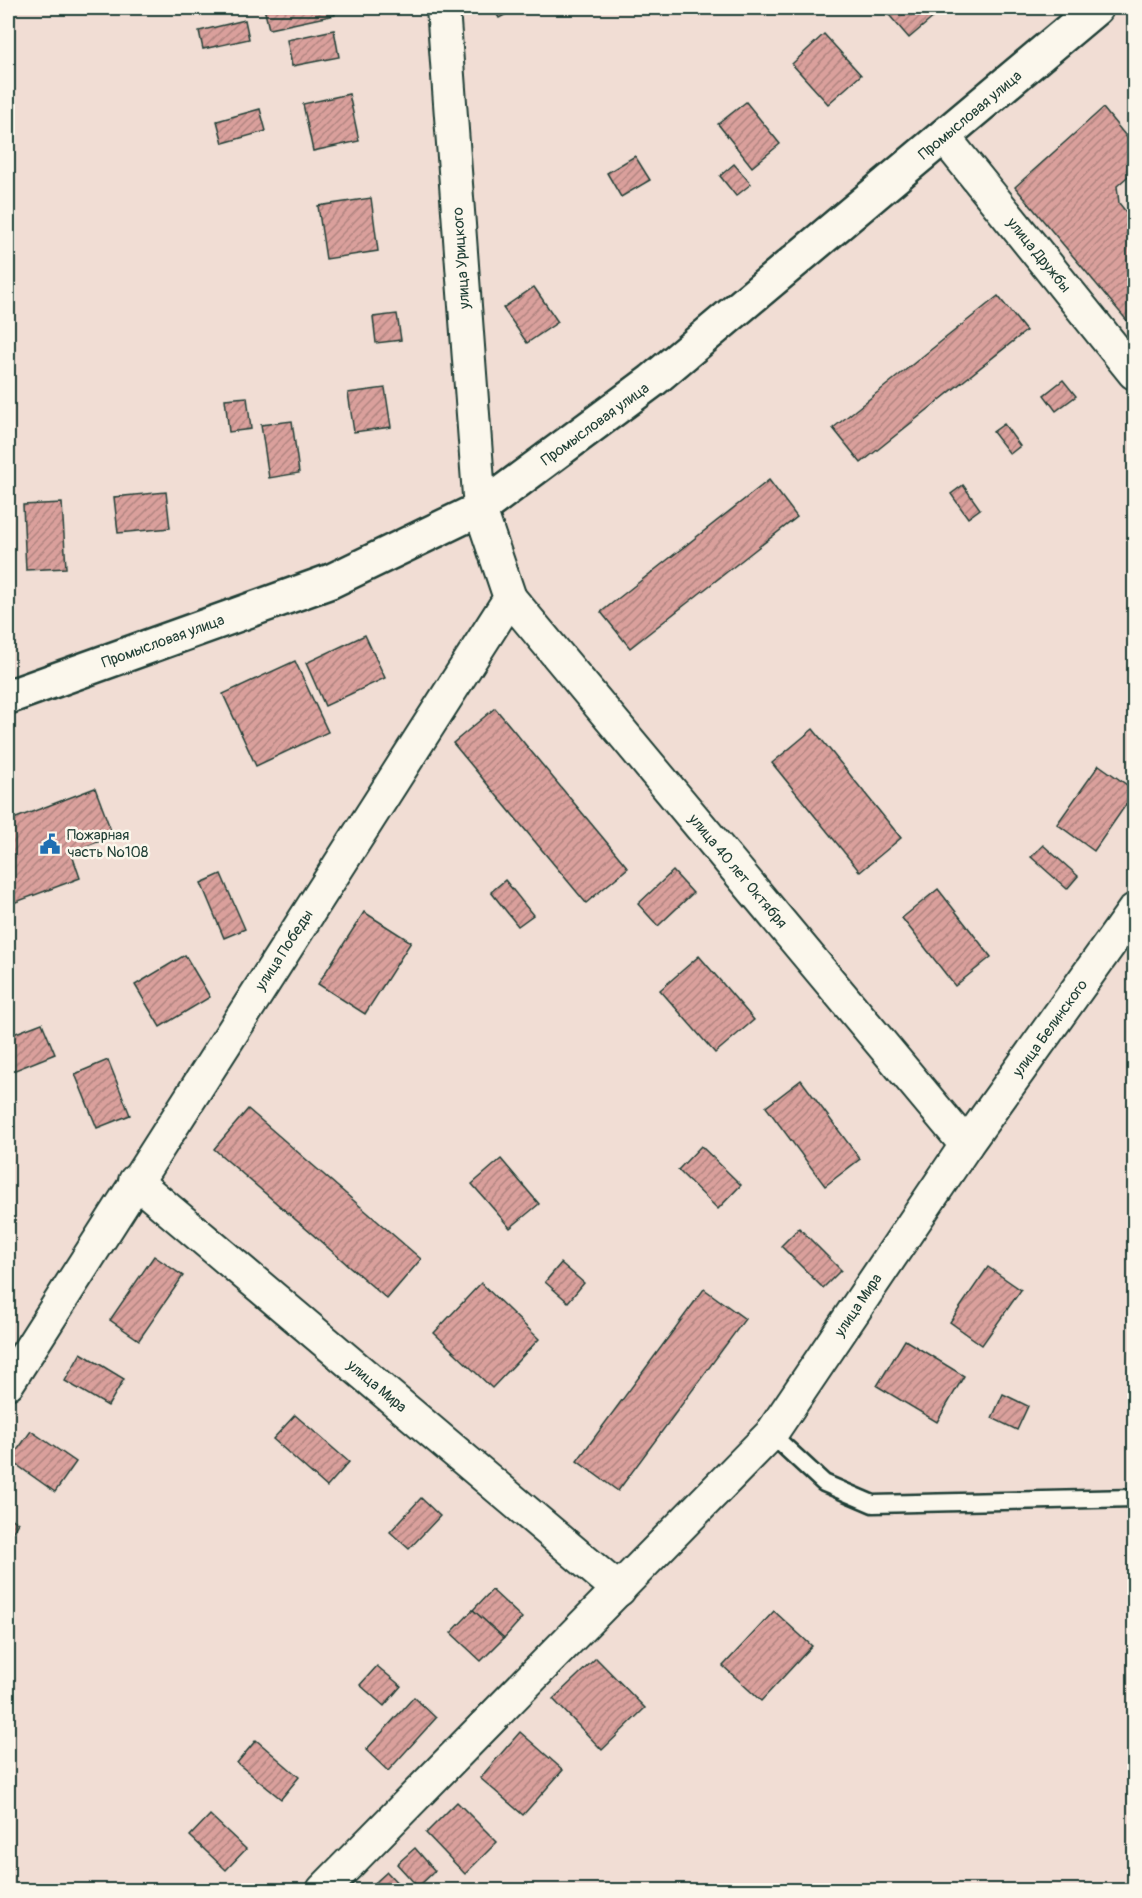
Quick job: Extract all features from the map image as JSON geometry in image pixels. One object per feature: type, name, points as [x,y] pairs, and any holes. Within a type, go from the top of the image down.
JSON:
[{"type":"main road","name":"Промысловая улица","points":[[8,697],[331,580],[480,509],[652,381],[1096,8]]},
{"type":"street","name":"улица Урицкого","points":[[443,8],[480,509]]},
{"type":"street","name":"улица Дружбы","points":[[944,137],[1134,373]]},
{"type":"street","points":[[480,509],[510,598]]},
{"type":"street","name":"улица 40 лет Октября","points":[[510,598],[966,1145]]},
{"type":"street","name":"улица Победы","points":[[8,1383],[135,1181],[510,598]]},
{"type":"street","name":"улица Белинского","points":[[966,1145],[1134,910]]},
{"type":"street","name":"улица Мира","points":[[323,1890],[771,1434],[966,1145]]},
{"type":"street","name":"улица Мира","points":[[135,1181],[619,1590]]},
{"type":"lane","points":[[771,1434],[824,1483],[873,1504],[1134,1498]]},
{"type":"building","points":[[264,8],[334,8],[335,15],[269,29]]},
{"type":"building","points":[[493,8],[518,8],[499,18]]},
{"type":"building","points":[[883,8],[928,8],[935,16],[909,38]]},
{"type":"building","points":[[245,20],[249,39],[203,49],[199,31]]},
{"type":"building","points":[[334,30],[339,57],[292,66],[287,40]]},
{"type":"building","points":[[824,34],[861,75],[828,104],[792,64]]},
{"type":"building","points":[[349,94],[359,141],[313,151],[303,104]]},
{"type":"building","points":[[746,102],[780,144],[752,167],[718,124]]},
{"type":"building","points":[[1103,108],[1134,146],[1134,171],[1117,186],[1119,203],[1134,222],[1134,329],[1015,187]]},
{"type":"building","points":[[260,109],[266,131],[223,143],[217,121]]},
{"type":"building","points":[[635,156],[650,180],[621,197],[607,173]]},
{"type":"building","points":[[734,164],[751,184],[736,196],[720,176]]},
{"type":"building","points":[[371,198],[378,251],[326,259],[318,206]]},
{"type":"building","points":[[534,287],[558,322],[527,343],[503,308]]},
{"type":"building","points":[[998,296],[1026,331],[861,463],[833,428]]},
{"type":"building","points":[[397,314],[401,340],[376,343],[373,317]]},
{"type":"building","points":[[1063,380],[1076,396],[1056,411],[1044,395]]},
{"type":"building","points":[[385,388],[391,427],[354,432],[348,393]]},
{"type":"building","points":[[247,397],[251,429],[229,432],[225,399]]},
{"type":"building","points":[[292,421],[299,473],[269,478],[261,425]]},
{"type":"building","points":[[1004,424],[1020,446],[1010,454],[993,432]]},
{"type":"building","points":[[769,480],[797,517],[630,648],[601,612]]},
{"type":"building","points":[[963,485],[980,509],[968,518],[951,494]]},
{"type":"building","points":[[166,492],[170,528],[118,533],[114,497]]},
{"type":"building","points":[[62,503],[66,568],[26,570],[23,505]]},
{"type":"building","points":[[365,635],[385,678],[325,706],[306,663]]},
{"type":"building","points":[[295,661],[328,732],[256,766],[223,694]]},
{"type":"building","points":[[495,708],[628,868],[586,903],[453,743]]},
{"type":"building","points":[[813,729],[901,838],[860,872],[772,763]]},
{"type":"building","points":[[1099,765],[1134,790],[1134,793],[1094,851],[1057,824]]},
{"type":"building","name":"Пожарная часть №108","points":[[95,788],[113,836],[71,852],[80,878],[8,905],[8,821]]},
{"type":"building","points":[[1043,845],[1078,876],[1067,889],[1031,857]]},
{"type":"building","points":[[673,871],[693,893],[658,926],[638,904]]},
{"type":"building","points":[[221,874],[245,929],[224,938],[201,883]]},
{"type":"building","points":[[505,880],[533,915],[518,926],[491,892]]},
{"type":"building","points":[[938,889],[991,957],[955,986],[902,918]]},
{"type":"building","points":[[364,912],[411,942],[365,1014],[318,984]]},
{"type":"building","points":[[185,955],[210,997],[160,1027],[135,985]]},
{"type":"building","points":[[699,956],[754,1020],[715,1053],[660,990]]},
{"type":"building","points":[[42,1023],[55,1054],[8,1073],[8,1036]]},
{"type":"building","points":[[108,1060],[130,1115],[97,1128],[75,1074]]},
{"type":"building","points":[[801,1080],[860,1159],[825,1186],[766,1107]]},
{"type":"building","points":[[248,1109],[421,1259],[387,1299],[214,1149]]},
{"type":"building","points":[[701,1146],[741,1185],[718,1209],[678,1170]]},
{"type":"building","points":[[501,1159],[539,1204],[510,1228],[472,1184]]},
{"type":"building","points":[[799,1228],[841,1270],[823,1288],[781,1246]]},
{"type":"building","points":[[154,1256],[183,1276],[139,1340],[110,1320]]},
{"type":"building","points":[[561,1263],[584,1283],[568,1302],[545,1282]]},
{"type":"building","points":[[988,1267],[1021,1290],[982,1345],[950,1322]]},
{"type":"building","points":[[481,1283],[539,1339],[492,1388],[434,1333]]},
{"type":"building","points":[[704,1289],[745,1319],[618,1491],[577,1461]]},
{"type":"building","points":[[905,1340],[964,1376],[937,1422],[877,1386]]},
{"type":"building","points":[[81,1353],[124,1379],[108,1406],[65,1381]]},
{"type":"building","points":[[1003,1394],[1028,1406],[1017,1430],[992,1418]]},
{"type":"building","points":[[295,1415],[349,1462],[327,1487],[273,1439]]},
{"type":"building","points":[[31,1431],[76,1462],[55,1492],[10,1460]]},
{"type":"building","points":[[421,1498],[440,1516],[409,1549],[390,1532]]},
{"type":"building","points":[[8,1516],[18,1523],[8,1540]]},
{"type":"building","points":[[492,1590],[522,1618],[504,1638],[473,1610]]},
{"type":"building","points":[[473,1610],[504,1638],[481,1661],[451,1633]]},
{"type":"building","points":[[774,1611],[812,1646],[761,1701],[723,1666]]},
{"type":"building","points":[[596,1658],[645,1708],[602,1750],[553,1699]]},
{"type":"building","points":[[377,1666],[401,1686],[384,1706],[360,1685]]},
{"type":"building","points":[[414,1697],[436,1718],[388,1771],[366,1750]]},
{"type":"building","points":[[520,1732],[563,1770],[523,1815],[480,1778]]},
{"type":"building","points":[[256,1740],[299,1777],[281,1799],[237,1763]]},
{"type":"building","points":[[457,1802],[497,1842],[465,1874],[426,1833]]},
{"type":"building","points":[[210,1815],[246,1849],[226,1870],[190,1836]]},
{"type":"building","points":[[415,1848],[435,1871],[418,1887],[397,1864]]},
{"type":"building","points":[[387,1872],[404,1890],[367,1890]]},
{"type":"place","name":"Пожарная часть №108","points":[[50,844]]}]
